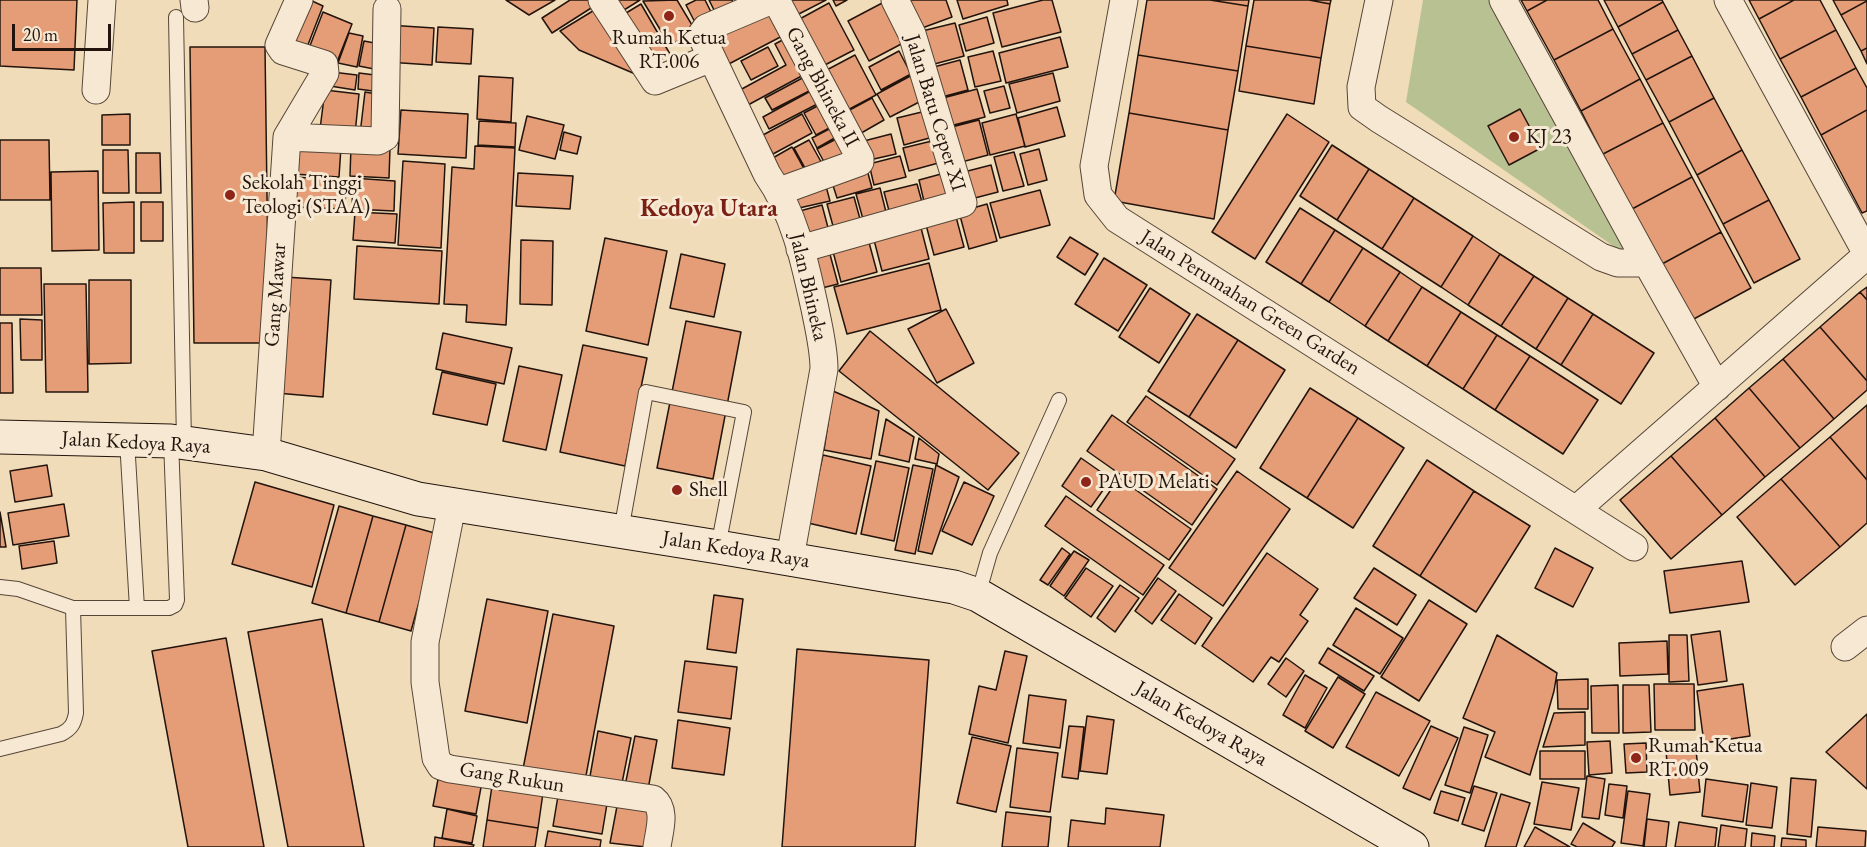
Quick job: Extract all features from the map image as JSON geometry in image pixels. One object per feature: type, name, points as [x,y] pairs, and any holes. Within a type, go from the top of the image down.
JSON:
[{"type":"street","points":[[96,90],[102,0]]},
{"type":"street","name":"Gang Mawar","points":[[266,454],[287,137],[326,69],[324,64],[280,48],[279,45],[298,0]]},
{"type":"street","points":[[602,0],[655,81],[706,46],[706,28],[774,0]]},
{"type":"street","name":"Gang Bhineka II","points":[[774,0],[860,158],[860,162],[780,191]]},
{"type":"street","name":"Jalan Batu Ceper XI","points":[[800,249],[963,203],[912,34],[895,0]]},
{"type":"street","name":"Jalan Perumahan Green Garden","points":[[1124,0],[1094,166],[1098,195],[1117,219],[1634,547]]},
{"type":"street","points":[[1379,0],[1361,87],[1362,107],[1371,115],[1601,256],[1618,262],[1647,263]]},
{"type":"street","points":[[1503,0],[1717,387]]},
{"type":"street","points":[[1577,509],[1867,255],[1728,0]]},
{"type":"street","points":[[287,137],[378,141],[385,137],[387,9]]},
{"type":"street","name":"Jalan Bhineka","points":[[706,46],[767,174],[780,191],[800,249],[823,348],[824,369],[790,558]]},
{"type":"street","name":"Jalan Kedoya Raya","points":[[0,437],[177,442],[266,454],[418,499],[452,506],[790,558],[954,587],[978,595],[1412,847]]},
{"type":"street","name":"Gang Rukun","points":[[452,506],[425,642],[425,682],[436,758],[441,766],[450,769],[652,799],[659,804],[662,814],[657,847]]},
{"type":"street","points":[[1845,646],[1867,630]]},
{"type":"lane","points":[[0,587],[18,589],[73,608],[169,608],[175,605],[177,600],[177,442],[188,8]]},
{"type":"lane","points":[[621,531],[646,392],[744,412],[718,547]]},
{"type":"lane","points":[[978,595],[990,553],[1059,399]]},
{"type":"lane","points":[[127,440],[136,608]]},
{"type":"lane","points":[[0,750],[61,734],[74,723],[76,713],[73,608]]},
{"type":"green space","points":[[1423,0],[1489,0],[1632,259],[1406,102]]},
{"type":"building","points":[[0,0],[77,0],[74,70],[0,66]]},
{"type":"building","points":[[310,0],[323,6],[304,55],[284,48]]},
{"type":"building","points":[[506,0],[555,0],[529,15]]},
{"type":"building","points":[[570,0],[597,0],[599,3],[552,33],[542,18]]},
{"type":"building","points":[[607,0],[640,0],[616,15]]},
{"type":"building","name":"Rumah Ketua RT.006","points":[[677,0],[695,30],[670,46],[643,1]]},
{"type":"building","points":[[696,0],[705,0],[716,22],[699,30],[686,5]]},
{"type":"building","points":[[709,0],[732,0],[738,12],[720,22]]},
{"type":"building","points":[[784,0],[826,0],[793,17]]},
{"type":"building","points":[[833,0],[847,0],[836,6]]},
{"type":"building","points":[[902,0],[946,0],[952,17],[914,31]]},
{"type":"building","points":[[957,0],[1007,0],[1008,5],[963,19]]},
{"type":"building","points":[[1043,0],[1052,0],[1061,32],[1002,47],[993,13]]},
{"type":"building","points":[[1147,0],[1210,0],[1248,6],[1238,71],[1138,55]]},
{"type":"building","points":[[1210,0],[1249,0],[1248,6]]},
{"type":"building","points":[[1254,0],[1309,0],[1330,4],[1321,58],[1246,46]]},
{"type":"building","points":[[1309,0],[1331,0],[1330,4]]},
{"type":"building","points":[[1521,0],[1547,0],[1527,11]]},
{"type":"building","points":[[1547,0],[1598,0],[1613,29],[1554,60],[1527,11]]},
{"type":"building","points":[[1604,0],[1662,0],[1663,2],[1618,27]]},
{"type":"building","points":[[1749,0],[1794,0],[1759,19]]},
{"type":"building","points":[[1794,0],[1820,0],[1836,30],[1780,59],[1759,19]]},
{"type":"building","points":[[1833,0],[1867,0],[1867,1],[1841,15]]},
{"type":"building","points":[[886,1],[907,41],[869,61],[848,21]]},
{"type":"building","points":[[1867,1],[1867,48],[1861,51],[1841,15]]},
{"type":"building","points":[[1663,2],[1678,30],[1632,54],[1618,27]]},
{"type":"building","points":[[829,3],[854,50],[821,67],[796,21]]},
{"type":"building","points":[[641,4],[670,54],[650,66],[621,16]]},
{"type":"building","points":[[601,6],[647,79],[579,50],[560,31]]},
{"type":"building","points":[[774,8],[788,33],[725,66],[712,41]]},
{"type":"building","points":[[323,12],[352,24],[335,67],[306,56]]},
{"type":"building","points":[[987,17],[994,43],[966,51],[959,25]]},
{"type":"building","points":[[955,23],[964,56],[927,66],[918,32]]},
{"type":"building","points":[[388,25],[434,28],[432,65],[387,62]]},
{"type":"building","points":[[438,27],[473,29],[471,64],[436,62]]},
{"type":"building","points":[[1613,29],[1640,79],[1581,111],[1554,60]]},
{"type":"building","points":[[1678,30],[1692,56],[1646,80],[1632,54]]},
{"type":"building","points":[[1836,30],[1856,68],[1801,97],[1780,59]]},
{"type":"building","points":[[349,33],[363,36],[357,67],[338,63]]},
{"type":"building","points":[[790,36],[809,72],[748,105],[740,90],[786,65],[775,44]]},
{"type":"building","points":[[1060,37],[1068,67],[1006,83],[999,53]]},
{"type":"building","points":[[364,41],[385,45],[379,70],[359,66]]},
{"type":"building","points":[[1246,46],[1321,58],[1314,104],[1239,91]]},
{"type":"building","name":"Sekolah Tinggi Teologi (STAA)","points":[[190,47],[265,47],[269,343],[194,343]]},
{"type":"building","points":[[768,47],[778,66],[751,80],[741,61]]},
{"type":"building","points":[[1867,48],[1867,64],[1861,51]]},
{"type":"building","points":[[899,51],[911,74],[881,90],[869,67]]},
{"type":"building","points":[[993,51],[1001,81],[975,87],[968,57]]},
{"type":"building","points":[[855,55],[876,95],[842,113],[821,73]]},
{"type":"building","points":[[1138,55],[1238,71],[1228,130],[1129,113]]},
{"type":"building","points":[[1692,56],[1714,98],[1669,122],[1646,80]]},
{"type":"building","points":[[960,60],[968,90],[938,98],[930,68]]},
{"type":"building","points":[[1856,68],[1867,88],[1867,110],[1821,135],[1801,97]]},
{"type":"building","points":[[332,72],[357,75],[355,90],[330,86]]},
{"type":"building","points":[[359,73],[383,76],[380,92],[358,89]]},
{"type":"building","points":[[1053,73],[1060,101],[1017,113],[1009,84]]},
{"type":"building","points":[[914,74],[927,98],[890,117],[877,94]]},
{"type":"building","points":[[808,75],[815,88],[772,110],[765,98]]},
{"type":"building","points":[[479,76],[513,78],[511,122],[477,119]]},
{"type":"building","points":[[1640,79],[1663,123],[1603,154],[1581,111]]},
{"type":"building","points":[[1004,86],[1010,108],[990,113],[984,91]]},
{"type":"building","points":[[818,87],[825,100],[769,129],[763,117]]},
{"type":"building","points":[[977,89],[985,117],[950,126],[943,98]]},
{"type":"building","points":[[325,90],[359,94],[355,134],[320,129]]},
{"type":"building","points":[[365,92],[382,95],[377,136],[360,134]]},
{"type":"building","points":[[872,98],[884,120],[856,136],[844,113]]},
{"type":"building","points":[[1714,98],[1742,150],[1697,175],[1669,122]]},
{"type":"building","points":[[825,102],[837,124],[816,135],[804,113]]},
{"type":"building","points":[[1057,107],[1065,136],[1025,147],[1018,118]]},
{"type":"building","name":"KJ 23","points":[[1520,109],[1541,148],[1509,165],[1488,126]]},
{"type":"building","points":[[401,110],[468,114],[466,158],[398,154]]},
{"type":"building","points":[[1867,110],[1867,211],[1862,213],[1821,135]]},
{"type":"building","points":[[926,111],[933,137],[904,145],[897,118]]},
{"type":"building","points":[[1129,113],[1228,130],[1214,219],[1114,201]]},
{"type":"building","points":[[130,114],[130,145],[102,145],[102,115]]},
{"type":"building","points":[[802,114],[812,133],[773,154],[763,135]]},
{"type":"building","points":[[1016,114],[1025,146],[990,155],[982,123]]},
{"type":"building","points":[[1287,114],[1329,142],[1255,259],[1212,232]]},
{"type":"building","points":[[527,116],[564,125],[555,159],[519,150]]},
{"type":"building","points":[[979,120],[988,155],[954,164],[944,129]]},
{"type":"building","points":[[479,121],[516,123],[515,147],[478,145]]},
{"type":"building","points":[[1663,123],[1692,177],[1632,209],[1603,154]]},
{"type":"building","points":[[835,126],[840,135],[817,148],[812,138]]},
{"type":"building","points":[[564,132],[581,137],[577,154],[560,150]]},
{"type":"building","points":[[891,134],[896,154],[865,161],[860,142]]},
{"type":"building","points":[[842,136],[854,158],[829,171],[817,149]]},
{"type":"building","points":[[0,140],[49,140],[50,200],[0,200]]},
{"type":"building","points":[[809,140],[825,169],[810,177],[794,148]]},
{"type":"building","points":[[936,140],[942,162],[909,171],[903,148]]},
{"type":"building","points":[[295,144],[341,147],[339,177],[293,174]]},
{"type":"building","points":[[1332,145],[1369,169],[1337,220],[1300,196]]},
{"type":"building","points":[[351,146],[390,148],[389,178],[350,176]]},
{"type":"building","points":[[475,146],[515,148],[506,325],[466,322],[467,305],[444,304],[452,167],[474,169]]},
{"type":"building","points":[[792,147],[808,176],[786,187],[771,159]]},
{"type":"building","points":[[1039,149],[1047,180],[1028,185],[1020,154]]},
{"type":"building","points":[[103,150],[128,150],[129,193],[103,193]]},
{"type":"building","points":[[1742,150],[1769,200],[1723,224],[1697,175]]},
{"type":"building","points":[[1014,152],[1024,186],[1003,191],[994,157]]},
{"type":"building","points":[[136,153],[160,153],[161,193],[136,193]]},
{"type":"building","points":[[900,156],[906,177],[874,185],[869,164]]},
{"type":"building","points":[[403,161],[445,164],[441,248],[398,245]]},
{"type":"building","points":[[991,165],[998,192],[967,200],[960,173]]},
{"type":"building","points":[[866,166],[872,188],[837,198],[830,176]]},
{"type":"building","points":[[1369,169],[1414,198],[1382,249],[1337,220]]},
{"type":"building","points":[[98,171],[99,250],[52,251],[51,172]]},
{"type":"building","points":[[952,171],[960,201],[926,210],[919,180]]},
{"type":"building","points":[[518,173],[573,176],[570,209],[516,206]]},
{"type":"building","points":[[293,177],[346,180],[345,209],[292,207]]},
{"type":"building","points":[[1692,177],[1721,232],[1662,264],[1632,209]]},
{"type":"building","points":[[353,178],[395,181],[394,211],[352,209]]},
{"type":"building","points":[[824,179],[830,201],[799,208],[794,187]]},
{"type":"building","points":[[917,184],[925,213],[892,222],[884,192]]},
{"type":"building","points":[[880,188],[889,224],[866,230],[856,194]]},
{"type":"building","points":[[1040,190],[1050,225],[1000,238],[990,203]]},
{"type":"building","points":[[854,197],[863,230],[836,237],[827,204]]},
{"type":"building","points":[[1414,198],[1473,236],[1441,287],[1382,249]]},
{"type":"building","points":[[1769,200],[1800,259],[1754,283],[1723,224]]},
{"type":"building","points":[[134,202],[134,253],[104,253],[103,203]]},
{"type":"building","points":[[141,202],[163,202],[163,241],[141,241]]},
{"type":"building","points":[[987,204],[997,241],[969,249],[959,212]]},
{"type":"building","points":[[822,205],[831,239],[805,246],[796,212]]},
{"type":"building","points":[[1300,208],[1335,230],[1301,284],[1266,262]]},
{"type":"building","points":[[355,212],[397,214],[395,243],[353,240]]},
{"type":"building","points":[[955,213],[964,247],[934,255],[925,221]]},
{"type":"building","points":[[920,224],[929,259],[882,271],[873,236]]},
{"type":"building","points":[[1335,230],[1363,248],[1329,302],[1301,284]]},
{"type":"building","points":[[1721,232],[1751,288],[1692,320],[1662,264]]},
{"type":"building","points":[[867,235],[877,272],[841,282],[831,244]]},
{"type":"building","points":[[1473,236],[1500,254],[1468,305],[1441,287]]},
{"type":"building","points":[[1070,237],[1098,254],[1085,275],[1057,257]]},
{"type":"building","points":[[605,238],[667,251],[648,345],[586,331]]},
{"type":"building","points":[[521,240],[553,241],[552,305],[520,304]]},
{"type":"building","points":[[357,246],[442,251],[439,304],[354,299]]},
{"type":"building","points":[[828,247],[838,284],[814,290],[804,254]]},
{"type":"building","points":[[1363,248],[1400,272],[1365,326],[1329,302]]},
{"type":"building","points":[[681,254],[725,264],[714,317],[670,308]]},
{"type":"building","points":[[1500,254],[1534,276],[1501,326],[1468,305]]},
{"type":"building","points":[[1104,258],[1147,285],[1118,331],[1075,304]]},
{"type":"building","points":[[929,263],[941,310],[847,334],[834,287]]},
{"type":"building","points":[[0,268],[41,268],[42,315],[0,315]]},
{"type":"building","points":[[1400,272],[1422,287],[1388,341],[1365,326]]},
{"type":"building","points":[[1534,276],[1568,298],[1536,349],[1501,326]]},
{"type":"building","points":[[285,277],[331,280],[323,397],[276,393]]},
{"type":"building","points":[[89,280],[131,280],[131,363],[89,364]]},
{"type":"building","points":[[44,284],[86,284],[88,392],[46,392]]},
{"type":"building","points":[[1422,287],[1461,312],[1427,366],[1388,341]]},
{"type":"building","points":[[1867,287],[1867,300],[1860,292]]},
{"type":"building","points":[[1150,288],[1190,314],[1159,363],[1119,337]]},
{"type":"building","points":[[1860,292],[1867,300],[1867,381],[1820,327]]},
{"type":"building","points":[[1568,298],[1593,314],[1561,365],[1536,349]]},
{"type":"building","points":[[946,309],[974,363],[937,383],[908,329]]},
{"type":"building","points":[[1461,312],[1497,335],[1463,389],[1427,366]]},
{"type":"building","points":[[1197,314],[1238,340],[1189,417],[1148,391]]},
{"type":"building","points":[[1593,314],[1654,353],[1621,404],[1561,365]]},
{"type":"building","points":[[20,319],[42,320],[42,360],[21,360]]},
{"type":"building","points":[[686,321],[741,332],[713,479],[657,468]]},
{"type":"building","points":[[0,323],[12,323],[13,393],[0,393]]},
{"type":"building","points":[[1820,327],[1867,381],[1867,390],[1834,419],[1783,359]]},
{"type":"building","points":[[870,331],[1019,453],[988,490],[839,371]]},
{"type":"building","points":[[443,333],[512,348],[504,384],[436,369]]},
{"type":"building","points":[[1497,335],[1530,356],[1495,410],[1463,389]]},
{"type":"building","points":[[1238,340],[1285,370],[1236,448],[1189,417]]},
{"type":"building","points":[[583,345],[647,358],[625,466],[560,452]]},
{"type":"building","points":[[1530,356],[1598,400],[1563,454],[1495,410]]},
{"type":"building","points":[[1783,359],[1834,419],[1800,448],[1749,388]]},
{"type":"building","points":[[519,366],[562,375],[546,450],[503,441]]},
{"type":"building","points":[[442,372],[496,384],[487,425],[433,414]]},
{"type":"building","points":[[1310,388],[1358,418],[1307,498],[1260,468]]},
{"type":"building","points":[[1749,388],[1800,448],[1765,477],[1715,418]]},
{"type":"building","points":[[833,391],[879,411],[871,459],[824,450]]},
{"type":"building","points":[[1146,396],[1235,459],[1217,485],[1127,422]]},
{"type":"building","points":[[1867,405],[1867,480],[1830,437]]},
{"type":"building","points":[[1112,415],[1217,489],[1192,525],[1087,451]]},
{"type":"building","points":[[1358,418],[1404,448],[1353,528],[1307,498]]},
{"type":"building","points":[[1715,418],[1765,477],[1722,515],[1671,456]]},
{"type":"building","points":[[886,419],[914,437],[909,462],[879,455]]},
{"type":"building","points":[[1830,437],[1867,480],[1867,523],[1840,547],[1781,479]]},
{"type":"building","points":[[919,438],[939,454],[937,464],[915,459]]},
{"type":"building","points":[[823,455],[871,466],[856,534],[808,523]]},
{"type":"building","points":[[1671,456],[1722,515],[1671,559],[1620,500]]},
{"type":"building","name":"PAUD Melati","points":[[1081,458],[1111,479],[1091,507],[1062,486]]},
{"type":"building","points":[[1427,460],[1474,491],[1420,576],[1373,546]]},
{"type":"building","points":[[876,461],[909,468],[894,541],[861,534]]},
{"type":"building","points":[[47,465],[52,496],[15,502],[10,471]]},
{"type":"building","points":[[913,465],[933,469],[915,554],[895,550]]},
{"type":"building","points":[[936,465],[959,477],[932,554],[918,551]]},
{"type":"building","points":[[1237,471],[1290,509],[1223,606],[1169,568]]},
{"type":"building","points":[[1119,478],[1191,529],[1169,560],[1097,510]]},
{"type":"building","points":[[1781,479],[1840,547],[1795,585],[1737,517]]},
{"type":"building","points":[[255,482],[334,505],[312,587],[232,564]]},
{"type":"building","points":[[964,482],[994,496],[972,545],[942,531]]},
{"type":"building","points":[[1474,491],[1530,526],[1476,612],[1420,576]]},
{"type":"building","points":[[1066,496],[1164,565],[1143,595],[1045,526]]},
{"type":"building","points":[[64,504],[69,536],[13,545],[8,513]]},
{"type":"building","points":[[339,506],[373,516],[346,613],[312,603]]},
{"type":"building","points":[[0,512],[6,547],[0,547]]},
{"type":"building","points":[[373,516],[406,525],[379,622],[346,613]]},
{"type":"building","points":[[406,525],[438,534],[411,631],[379,622]]},
{"type":"building","points":[[54,541],[57,563],[22,569],[19,546]]},
{"type":"building","points":[[1062,548],[1070,554],[1048,585],[1040,580]]},
{"type":"building","points":[[1555,548],[1593,568],[1573,607],[1535,588]]},
{"type":"building","points":[[1074,551],[1089,560],[1064,596],[1050,586]]},
{"type":"building","points":[[1267,553],[1318,589],[1300,615],[1308,621],[1279,662],[1271,657],[1253,682],[1202,646]]},
{"type":"building","points":[[1742,561],[1749,602],[1670,613],[1664,571]]},
{"type":"building","points":[[1086,568],[1113,586],[1091,617],[1065,598]]},
{"type":"building","points":[[1374,568],[1416,595],[1397,625],[1354,598]]},
{"type":"building","points":[[1158,578],[1176,591],[1152,624],[1135,611]]},
{"type":"building","points":[[1120,585],[1139,598],[1115,632],[1097,618]]},
{"type":"building","points":[[1179,594],[1212,618],[1195,644],[1161,620]]},
{"type":"building","points":[[714,595],[743,599],[736,653],[707,649]]},
{"type":"building","points":[[487,599],[548,611],[527,723],[465,711]]},
{"type":"building","points":[[1429,600],[1467,624],[1419,701],[1381,677]]},
{"type":"building","points":[[1356,608],[1403,638],[1380,674],[1333,645]]},
{"type":"building","points":[[553,614],[614,626],[585,781],[523,769]]},
{"type":"building","points":[[322,619],[364,847],[288,847],[248,632]]},
{"type":"building","points":[[1720,631],[1727,681],[1698,685],[1691,635]]},
{"type":"building","points":[[1497,635],[1557,673],[1530,775],[1485,757],[1495,732],[1463,718]]},
{"type":"building","points":[[1669,635],[1687,635],[1689,681],[1669,682]]},
{"type":"building","points":[[226,638],[264,847],[188,847],[152,651]]},
{"type":"building","points":[[1667,641],[1668,674],[1620,676],[1619,643]]},
{"type":"building","points":[[1328,648],[1374,676],[1364,691],[1319,663]]},
{"type":"building","points":[[797,649],[929,660],[915,847],[782,847]]},
{"type":"building","points":[[1005,651],[1027,656],[1008,743],[969,734],[979,686],[996,690]]},
{"type":"building","points":[[1286,658],[1304,671],[1286,697],[1268,684]]},
{"type":"building","points":[[685,661],[737,667],[731,719],[678,712]]},
{"type":"building","points":[[1305,675],[1327,688],[1305,728],[1283,715]]},
{"type":"building","points":[[1338,677],[1365,694],[1333,748],[1305,731]]},
{"type":"building","points":[[1588,679],[1588,709],[1558,709],[1557,680]]},
{"type":"building","points":[[1654,684],[1694,684],[1695,730],[1655,730]]},
{"type":"building","points":[[1743,684],[1750,736],[1704,743],[1697,691]]},
{"type":"building","points":[[1618,685],[1619,733],[1592,733],[1591,686]]},
{"type":"building","points":[[1623,685],[1649,685],[1651,732],[1623,733]]},
{"type":"building","points":[[1376,692],[1430,721],[1399,776],[1346,747]]},
{"type":"building","points":[[1029,695],[1066,700],[1060,748],[1023,743]]},
{"type":"building","points":[[1585,712],[1585,745],[1543,747],[1554,713]]},
{"type":"building","points":[[1867,714],[1867,789],[1826,752]]},
{"type":"building","points":[[1087,716],[1114,720],[1107,774],[1080,771]]},
{"type":"building","points":[[678,720],[730,728],[724,775],[672,768]]},
{"type":"building","points":[[1069,726],[1084,727],[1078,779],[1062,777]]},
{"type":"building","points":[[1431,726],[1458,738],[1430,800],[1403,788]]},
{"type":"building","points":[[1464,727],[1488,735],[1470,793],[1445,785]]},
{"type":"building","points":[[598,731],[631,738],[621,788],[589,782]]},
{"type":"building","points":[[635,736],[657,740],[647,795],[624,791]]},
{"type":"building","points":[[972,737],[1011,746],[996,812],[957,803]]},
{"type":"building","points":[[1610,741],[1612,773],[1589,775],[1587,742]]},
{"type":"building","name":"Rumah Ketua RT.009","points":[[1646,743],[1647,772],[1626,773],[1624,744]]},
{"type":"building","points":[[1017,748],[1058,753],[1050,812],[1010,807]]},
{"type":"building","points":[[1696,749],[1700,792],[1670,795],[1666,751]]},
{"type":"building","points":[[1540,751],[1585,751],[1585,779],[1540,779]]},
{"type":"building","points":[[439,774],[482,782],[476,814],[433,806]]},
{"type":"building","points":[[1587,776],[1605,779],[1599,819],[1582,817]]},
{"type":"building","points":[[1791,778],[1816,780],[1811,837],[1787,834]]},
{"type":"building","points":[[493,779],[544,786],[538,828],[487,820]]},
{"type":"building","points":[[1706,779],[1748,785],[1743,822],[1702,816]]},
{"type":"building","points":[[1542,782],[1579,788],[1571,830],[1534,824]]},
{"type":"building","points":[[1751,783],[1777,787],[1772,828],[1746,825]]},
{"type":"building","points":[[1609,784],[1627,786],[1623,818],[1605,815]]},
{"type":"building","points":[[1474,786],[1497,793],[1484,831],[1462,824]]},
{"type":"building","points":[[559,790],[608,798],[602,834],[553,826]]},
{"type":"building","points":[[1441,791],[1465,798],[1458,821],[1434,813]]},
{"type":"building","points":[[1628,791],[1650,794],[1643,846],[1621,843]]},
{"type":"building","points":[[1501,794],[1530,803],[1516,847],[1485,847]]},
{"type":"building","points":[[618,801],[653,807],[646,847],[610,843]]},
{"type":"building","points":[[1106,808],[1164,815],[1160,847],[1068,847],[1071,820],[1105,824]]},
{"type":"building","points":[[447,809],[477,816],[472,843],[442,838]]},
{"type":"building","points":[[1006,812],[1051,817],[1048,847],[1002,847]]},
{"type":"building","points":[[1647,819],[1669,822],[1666,847],[1644,847]]},
{"type":"building","points":[[487,820],[538,828],[535,847],[483,847]]},
{"type":"building","points":[[1679,822],[1717,828],[1715,847],[1675,847]]},
{"type":"building","points":[[1583,823],[1615,842],[1612,847],[1577,847],[1571,844]]},
{"type":"building","points":[[1721,825],[1747,829],[1745,847],[1718,847]]},
{"type":"building","points":[[1535,827],[1570,847],[1524,847]]},
{"type":"building","points":[[1818,827],[1866,831],[1865,847],[1816,847]]},
{"type":"building","points":[[548,831],[601,840],[600,847],[545,847]]},
{"type":"building","points":[[1752,833],[1775,836],[1774,847],[1751,847]]},
{"type":"building","points":[[435,837],[474,845],[473,847],[434,847]]},
{"type":"building","points":[[1782,838],[1806,840],[1806,847],[1781,847]]},
{"type":"place","name":"Rumah Ketua RT.006","points":[[669,16]]},
{"type":"place","name":"KJ 23","points":[[1514,137]]},
{"type":"place","name":"Sekolah Tinggi Teologi (STAA)","points":[[230,195]]},
{"type":"place","name":"PAUD Melati","points":[[1086,482]]},
{"type":"place","name":"Shell","points":[[677,490]]},
{"type":"place","name":"Rumah Ketua RT.009","points":[[1636,758]]},
{"type":"district","name":"Kedoya Utara","points":[[709,209]]}]
